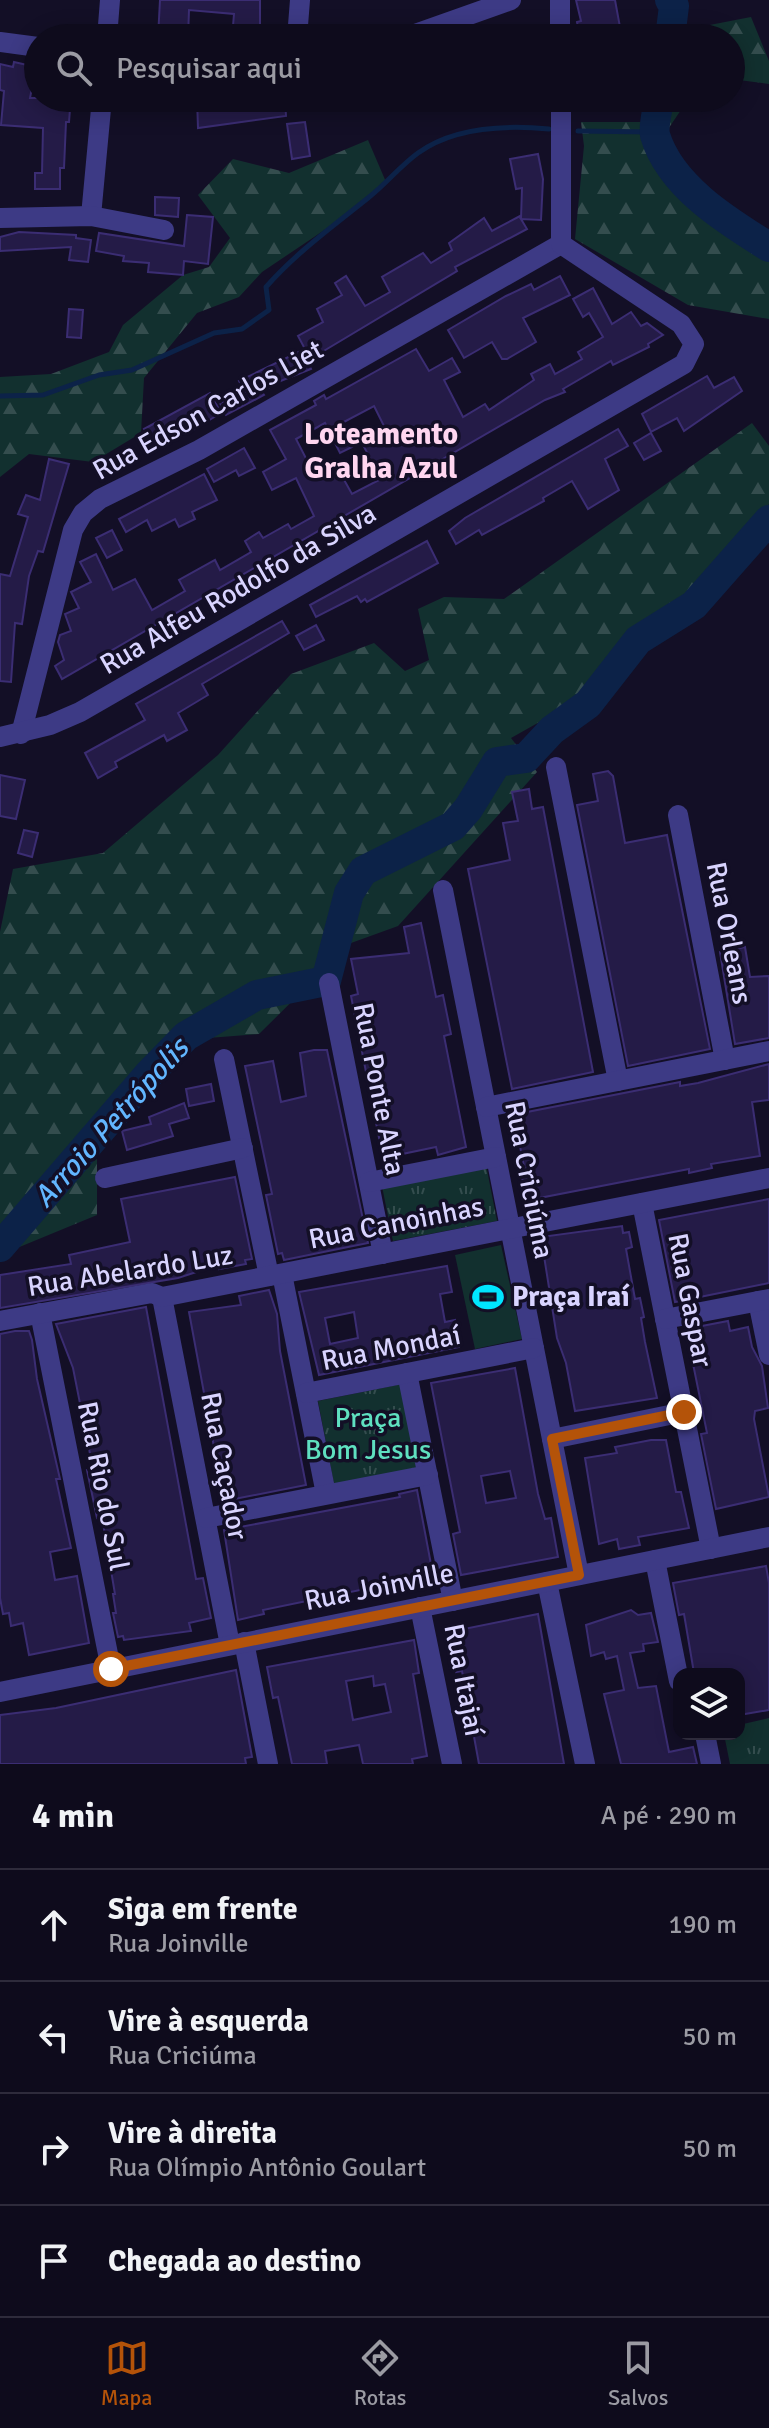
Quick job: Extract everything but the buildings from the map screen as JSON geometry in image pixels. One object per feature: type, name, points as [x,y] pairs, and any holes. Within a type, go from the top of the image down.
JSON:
[{"type":"street","points":[[108,24],[110,0]]},
{"type":"street","points":[[298,24],[300,0]]},
{"type":"street","points":[[443,24],[511,0]]},
{"type":"street","points":[[560,0],[560,24]]},
{"type":"street","points":[[0,42],[24,45]]},
{"type":"street","points":[[91,216],[101,112]]},
{"type":"street","points":[[561,112],[561,244]]},
{"type":"street","points":[[0,218],[91,216],[164,230]]},
{"type":"street","name":"Rua Alfeu Rodolfo da Silva","points":[[0,737],[21,734],[80,712],[673,372],[692,355],[694,344],[681,324],[561,244]]},
{"type":"street","name":"Rua Edson Carlos Liet","points":[[21,734],[73,530],[83,513],[100,499],[199,450],[561,244]]},
{"type":"street","points":[[556,767],[618,1081]]},
{"type":"street","name":"Rua Orleans","points":[[678,815],[725,1060]]},
{"type":"street","name":"Rua Criciúma","points":[[443,890],[579,1575]]},
{"type":"street","name":"Rua Ponte Alta","points":[[329,983],[383,1254]]},
{"type":"street","points":[[486,1107],[769,1051]]},
{"type":"street","points":[[224,1059],[243,1148],[306,1393],[326,1494]]},
{"type":"street","points":[[105,1178],[243,1148]]},
{"type":"street","points":[[369,1182],[496,1157]]},
{"type":"street","name":"Rua Canoinhas","points":[[276,1275],[769,1178]]},
{"type":"street","name":"Rua Gaspar","points":[[642,1203],[711,1549]]},
{"type":"street","name":"Rua Abelardo Luz","points":[[0,1321],[152,1293],[162,1297],[276,1275]]},
{"type":"street","name":"Rua Caçador","points":[[162,1297],[206,1518],[268,1764]]},
{"type":"street","points":[[665,1319],[763,1300],[769,1355]]},
{"type":"street","name":"Rua Rio do Sul","points":[[40,1313],[111,1669]]},
{"type":"street","name":"Rua Mondaí","points":[[306,1393],[534,1348]]},
{"type":"street","points":[[407,1373],[453,1601]]},
{"type":"street","points":[[552,1439],[684,1412]]},
{"type":"street","points":[[206,1518],[428,1475]]},
{"type":"street","name":"Rua Joinville","points":[[0,1690],[769,1539]]},
{"type":"street","points":[[655,1560],[676,1668]]},
{"type":"street","points":[[547,1582],[585,1764]]},
{"type":"street","name":"Rua Itajaí","points":[[420,1607],[452,1764]]},
{"type":"street","points":[[705,1740],[711,1764]]},
{"type":"green space","points":[[751,17],[769,61],[769,84],[745,81],[745,24],[715,24]]},
{"type":"green space","points":[[651,112],[680,112],[654,150],[667,176],[769,244],[769,319],[688,305],[575,239],[584,146],[581,122],[649,122]]},
{"type":"green space","points":[[368,140],[386,182],[369,200],[262,272],[239,297],[197,313],[144,378],[141,433],[93,462],[29,454],[0,477],[0,377],[51,374],[109,352],[123,325],[183,275],[209,267],[230,238],[198,195],[233,159],[289,173]]},
{"type":"green space","points":[[752,423],[769,446],[769,504],[735,549],[662,620],[631,637],[582,698],[511,738],[537,772],[398,926],[351,943],[259,1034],[195,1039],[97,1149],[97,1215],[0,1255],[0,932],[13,869],[103,853],[218,755],[291,674],[374,643],[405,671],[429,660],[418,609],[444,597],[504,599]]},
{"type":"green space","points":[[486,1165],[497,1221],[393,1241],[382,1186]]},
{"type":"green space","name":"Praça Iraí","points":[[501,1245],[522,1339],[475,1349],[455,1255]]},
{"type":"green space","name":"Praça Bom Jesus","points":[[402,1384],[419,1468],[334,1484],[318,1401]]},
{"type":"green space","points":[[769,1718],[769,1764],[730,1764],[725,1740],[745,1740],[745,1724]]},
{"type":"waterway","name":"Arroio Petrópolis","points":[[670,0],[674,6],[672,24]]},
{"type":"waterway","name":"Arroio Petrópolis","points":[[657,112],[655,135],[673,170],[718,214],[769,247]]},
{"type":"waterway","points":[[0,396],[43,395],[99,375],[132,370],[214,333],[242,329],[269,310],[266,287],[278,274],[418,153],[464,132],[516,127],[549,129]]},
{"type":"waterway","points":[[578,131],[654,132]]},
{"type":"waterway","name":"Arroio Petrópolis","points":[[0,1247],[148,1075],[186,1036],[257,995],[326,981],[349,893],[363,871],[453,826],[468,809],[497,762],[526,758],[552,730],[588,704],[638,640],[694,605],[769,520]]},
{"type":"place","name":"Praça Iraí","points":[[488,1297]]},
{"type":"district","name":"Loteamento Gralha Azul","points":[[381,451]]},
{"type":"route","points":[[111,1669],[579,1575],[552,1439],[684,1412]]}]
